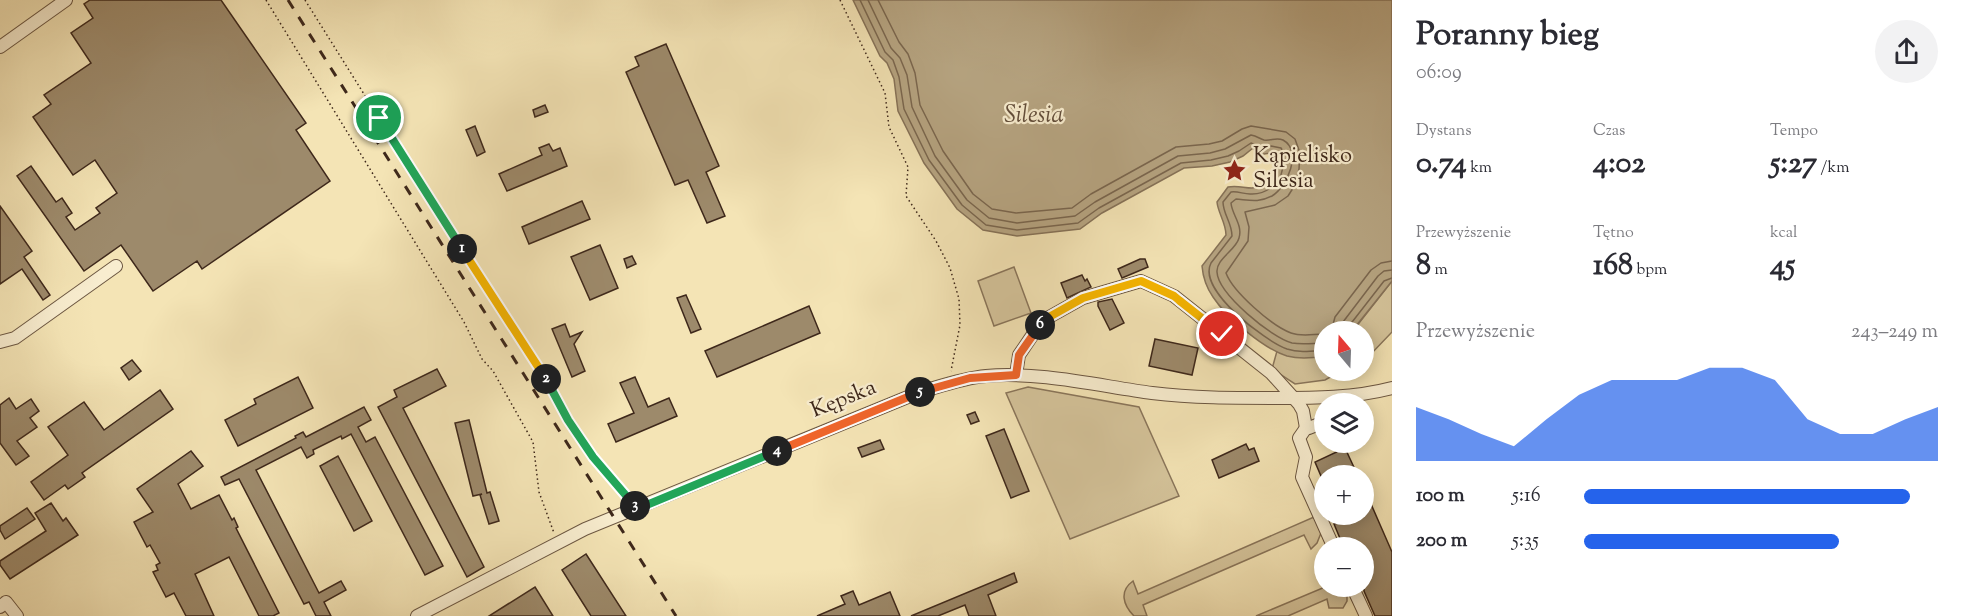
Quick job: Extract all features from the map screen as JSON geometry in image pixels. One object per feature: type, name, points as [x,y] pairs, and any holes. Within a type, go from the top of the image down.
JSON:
[{"type":"street","points":[[0,47],[66,0]]},
{"type":"street","points":[[0,342],[15,338],[116,266]]},
{"type":"street","points":[[1016,375],[1019,355],[1042,321],[1083,298],[1141,281],[1174,296],[1271,373],[1302,407],[1306,428]]},
{"type":"street","name":"Kępska","points":[[417,616],[585,529],[920,392],[948,383],[985,376],[1016,375],[1156,394],[1217,398],[1314,399]]},
{"type":"street","name":"Kępska","points":[[1374,393],[1392,388]]},
{"type":"street","points":[[1314,426],[1306,428],[1299,438],[1306,457],[1302,477],[1329,537]]},
{"type":"street","points":[[1357,597],[1366,616]]},
{"type":"street","points":[[0,607],[6,602],[16,616]]},
{"type":"path","points":[[266,0],[464,322],[482,359],[494,371],[533,442],[538,492],[558,543]]},
{"type":"path","points":[[305,0],[432,203],[531,354],[568,420],[593,457],[637,509]]},
{"type":"path","points":[[840,0],[885,93],[889,127],[908,167],[906,196],[936,241],[950,268],[959,299],[960,325],[948,383]]},
{"type":"shaded area","points":[[1014,267],[1031,313],[994,326],[978,281]]},
{"type":"shaded area","points":[[1392,281],[1392,332],[1374,351],[1374,321],[1361,321]]},
{"type":"shaded area","points":[[1277,351],[1300,357],[1314,357],[1314,381],[1318,381],[1295,384],[1272,369]]},
{"type":"shaded area","points":[[1028,387],[1139,407],[1179,496],[1070,539],[1006,393]]},
{"type":"shaded area","points":[[1314,517],[1314,525],[1318,525],[1321,533],[1319,537],[1314,537],[1314,546],[1311,549],[1304,535],[1143,605],[1147,616],[1134,616],[1125,603],[1124,594],[1133,581],[1138,594]]},
{"type":"shaded area","points":[[1314,592],[1314,597],[1347,597],[1343,608],[1329,608],[1327,599],[1288,616],[1256,616]]},
{"type":"water","name":"Silesia","points":[[853,0],[1392,0],[1392,281],[1360,321],[1314,321],[1314,357],[1287,356],[1257,340],[1236,323],[1211,293],[1205,282],[1202,266],[1226,235],[1217,202],[1228,187],[1259,187],[1269,181],[1276,171],[1277,152],[1258,155],[1253,148],[1230,162],[1184,168],[1102,213],[1080,229],[1017,236],[983,230],[957,209],[924,163],[898,111],[894,79],[887,63],[880,56]]},
{"type":"building","points":[[90,0],[221,0],[306,123],[296,130],[330,181],[202,269],[197,261],[153,291],[121,245],[84,271],[17,176],[31,166],[56,202],[62,198],[72,213],[66,217],[75,230],[100,213],[96,208],[117,193],[95,160],[73,175],[33,117],[51,104],[44,95],[91,63],[71,33],[93,18],[84,4]]},
{"type":"building","points":[[666,44],[719,166],[706,172],[725,216],[707,223],[688,180],[675,185],[626,72],[639,66],[635,57]]},
{"type":"building","points":[[545,105],[548,112],[535,117],[533,110]]},
{"type":"building","points":[[475,126],[485,152],[477,156],[466,130]]},
{"type":"building","points":[[549,144],[553,151],[560,148],[567,166],[507,191],[499,174],[542,155],[539,148]]},
{"type":"building","points":[[582,201],[590,219],[529,244],[522,227]]},
{"type":"building","points":[[0,206],[32,251],[24,257],[50,295],[43,300],[22,269],[0,284]]},
{"type":"building","points":[[600,245],[618,288],[590,300],[571,257]]},
{"type":"building","points":[[632,256],[636,264],[627,268],[624,259]]},
{"type":"building","points":[[1145,259],[1148,267],[1122,278],[1118,269]]},
{"type":"building","points":[[1082,275],[1091,287],[1067,298],[1061,283]]},
{"type":"building","points":[[686,295],[701,329],[691,333],[677,298]]},
{"type":"building","points":[[1112,299],[1124,323],[1110,330],[1098,302]]},
{"type":"building","points":[[809,306],[820,333],[717,377],[705,351]]},
{"type":"building","points":[[565,324],[570,337],[582,332],[574,344],[585,371],[572,377],[552,329]]},
{"type":"building","points":[[1155,339],[1198,348],[1192,375],[1149,366]]},
{"type":"building","points":[[132,360],[141,371],[129,380],[121,368]]},
{"type":"building","points":[[437,369],[446,386],[403,408],[484,567],[467,577],[378,407],[397,397],[394,390]]},
{"type":"building","points":[[298,377],[313,408],[238,446],[225,420],[256,404],[254,399]]},
{"type":"building","points":[[635,377],[648,407],[669,398],[677,416],[616,442],[608,424],[634,413],[620,383]]},
{"type":"building","points":[[160,390],[173,409],[82,473],[85,477],[68,489],[65,485],[44,500],[31,482],[68,455],[48,427],[84,402],[104,430]]},
{"type":"building","points":[[9,398],[16,409],[31,399],[39,411],[30,418],[37,427],[17,441],[29,456],[16,465],[0,443],[0,405]]},
{"type":"building","points":[[364,407],[371,420],[358,427],[366,442],[375,437],[443,566],[425,575],[351,434],[342,439],[341,436],[313,450],[314,454],[307,458],[301,447],[256,470],[319,593],[341,581],[346,590],[324,602],[331,616],[316,616],[309,602],[304,604],[239,479],[225,485],[221,477],[296,438],[295,436],[303,432],[306,437]]},
{"type":"building","points":[[975,412],[979,421],[971,424],[967,415]]},
{"type":"building","points":[[469,420],[487,493],[490,492],[499,521],[489,524],[480,495],[482,494],[473,496],[455,423]]},
{"type":"building","points":[[1004,429],[1029,491],[1011,498],[986,436]]},
{"type":"building","points":[[880,440],[884,449],[862,457],[858,448]]},
{"type":"building","points":[[1246,444],[1249,450],[1254,448],[1259,461],[1219,478],[1212,460]]},
{"type":"building","points":[[191,451],[203,466],[178,484],[191,509],[219,495],[232,520],[234,518],[238,527],[236,528],[279,613],[273,616],[259,616],[229,557],[195,574],[214,616],[186,616],[174,593],[166,597],[153,572],[158,570],[156,565],[160,563],[150,545],[147,547],[134,522],[153,512],[137,489]]},
{"type":"building","points":[[1334,453],[1347,453],[1353,465],[1316,465],[1315,462]]},
{"type":"building","points":[[338,456],[372,521],[354,531],[320,466]]},
{"type":"building","points":[[51,503],[63,521],[66,518],[78,535],[10,579],[0,565],[0,561],[46,531],[35,513]]},
{"type":"building","points":[[27,508],[35,519],[5,539],[0,526]]},
{"type":"building","points":[[1374,511],[1392,552],[1392,616],[1375,616],[1367,597],[1374,597],[1374,537],[1339,537],[1334,525],[1374,525]]},
{"type":"building","points":[[586,554],[626,616],[591,616],[562,570]]},
{"type":"building","points":[[1014,573],[1017,582],[988,595],[996,616],[969,616],[965,605],[938,616],[911,616]]},
{"type":"building","points":[[535,587],[553,616],[489,616]]},
{"type":"building","points":[[853,591],[859,605],[890,592],[900,616],[817,616],[845,604],[841,596]]},
{"type":"railway","points":[[288,0],[676,616]]},
{"type":"place","name":"Kąpielisko Silesia","points":[[1235,170]]},
{"type":"route","points":[[379,118],[531,354],[568,420],[593,457],[637,509],[920,392],[970,378],[1016,375],[1019,355],[1042,321],[1083,298],[1141,281],[1174,296],[1222,334]]}]
